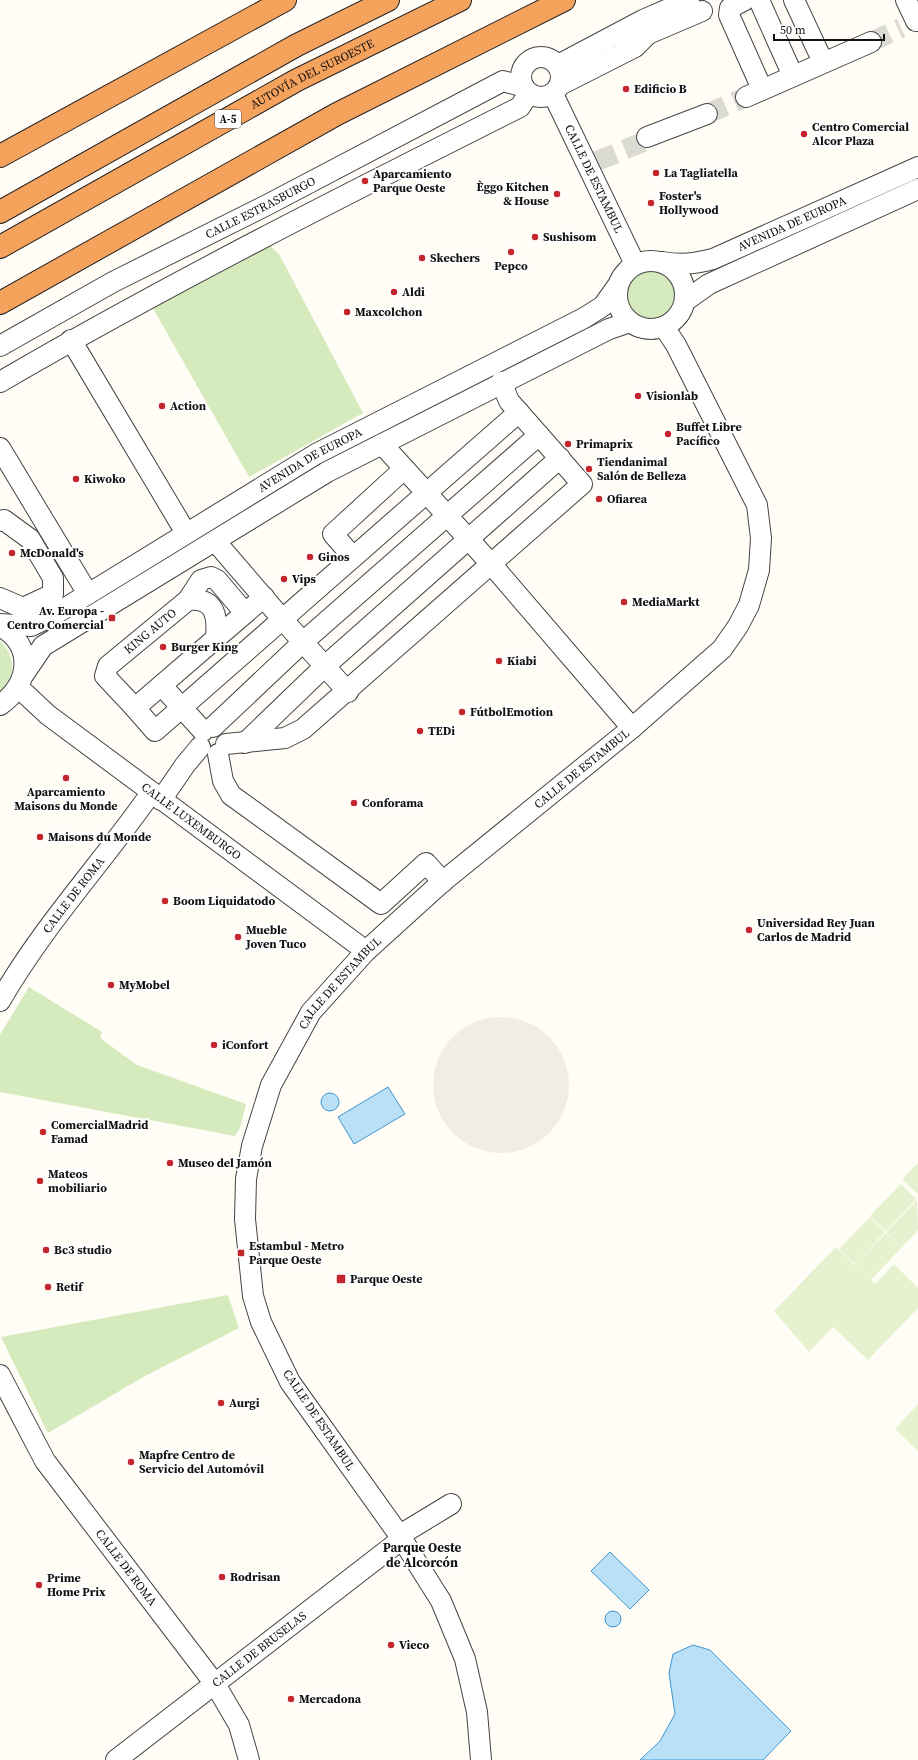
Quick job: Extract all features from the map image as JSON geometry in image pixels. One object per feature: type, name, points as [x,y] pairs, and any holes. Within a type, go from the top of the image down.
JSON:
[{"type":"highway","points":[[0,156],[285,0]]},
{"type":"highway","name":"A-5","points":[[0,212],[297,45],[388,0]]},
{"type":"highway","name":"AUTOVÍA DEL SUROESTE","points":[[0,247],[297,80],[460,0]]},
{"type":"highway","points":[[0,303],[337,114],[564,0]]},
{"type":"street","points":[[745,0],[730,8],[729,15],[754,93],[871,42]]},
{"type":"street","points":[[758,0],[793,76]]},
{"type":"street","points":[[794,0],[823,62]]},
{"type":"street","points":[[906,0],[912,23]]},
{"type":"street","points":[[556,89],[562,78],[558,65],[547,57],[533,58],[521,74],[527,90],[541,97],[556,89],[635,46],[648,34],[696,6]]},
{"type":"street","points":[[558,65],[644,20],[696,6]]},
{"type":"street","points":[[616,35],[648,34]]},
{"type":"street","name":"CALLE ESTRASBURGO","points":[[0,346],[113,282],[267,205],[503,81],[527,90]]},
{"type":"street","name":"CALLE DE ESTAMBUL","points":[[556,89],[592,164],[635,264]]},
{"type":"street","points":[[0,382],[71,340],[279,228],[520,106],[527,90]]},
{"type":"street","points":[[650,138],[707,114]]},
{"type":"street","name":"AVENIDA DE EUROPA","points":[[662,262],[680,265],[693,265],[713,259],[918,167]]},
{"type":"street","name":"AVENIDA DE EUROPA","points":[[685,301],[709,284],[918,189]]},
{"type":"street","points":[[267,205],[279,228]]},
{"type":"street","points":[[653,260],[662,262],[670,266],[682,281],[685,291],[685,301],[681,311],[674,320],[664,326],[652,329],[641,328],[630,322],[623,315],[618,306],[616,295],[618,285],[628,269],[635,264],[653,260]]},
{"type":"street","points":[[113,282],[129,308]]},
{"type":"street","name":"AVENIDA DE EUROPA","points":[[0,625],[31,626],[88,594],[316,454],[584,318],[603,306],[618,285]]},
{"type":"street","name":"AVENIDA DE EUROPA","points":[[0,705],[10,698],[43,646],[327,472],[609,329],[630,322]]},
{"type":"street","name":"CALLE DE ESTAMBUL","points":[[481,1760],[482,1752],[477,1712],[464,1659],[441,1601],[401,1537],[290,1382],[261,1322],[253,1296],[245,1219],[246,1179],[252,1146],[271,1085],[311,1012],[366,951],[443,882],[632,728],[722,649],[750,605],[759,570],[761,538],[757,505],[676,345],[664,326]]},
{"type":"street","points":[[71,340],[186,533]]},
{"type":"street","points":[[218,741],[285,738],[303,729],[348,692],[582,484],[507,398],[502,382]]},
{"type":"street","points":[[264,597],[135,708],[155,731],[519,412]]},
{"type":"street","points":[[218,741],[303,642],[539,435]]},
{"type":"street","points":[[382,444],[492,565],[632,728]]},
{"type":"street","points":[[0,448],[88,594]]},
{"type":"street","points":[[218,741],[325,666],[560,458]]},
{"type":"street","points":[[353,557],[333,534],[404,469]]},
{"type":"street","points":[[0,521],[4,520],[30,539],[53,578],[53,594],[23,608],[0,598]]},
{"type":"street","points":[[215,541],[348,692]]},
{"type":"street","points":[[188,600],[201,580],[211,578],[217,580],[245,613]]},
{"type":"street","name":"KING AUTO","points":[[135,708],[105,676],[108,666],[188,600],[197,599],[211,605],[218,620],[216,638]]},
{"type":"street","points":[[0,625],[15,638],[22,649],[24,661],[22,681]]},
{"type":"street","name":"CALLE LUXEMBURGO","points":[[22,681],[48,714],[156,796],[366,951]]},
{"type":"street","points":[[162,686],[218,741],[224,781],[231,795],[381,904],[426,863],[443,882]]},
{"type":"street","name":"CALLE DE ROMA","points":[[0,1001],[41,937],[130,823],[185,765],[218,741]]},
{"type":"street","name":"CALLE DE ROMA","points":[[0,1375],[45,1461],[215,1684],[239,1725],[249,1760]]},
{"type":"street","name":"CALLE DE BRUSELAS","points":[[116,1760],[401,1537],[451,1504]]},
{"type":"green space","points":[[266,242],[279,254],[363,413],[249,477],[151,305]]},
{"type":"green space","points":[[646,270],[656,270],[669,277],[676,290],[676,300],[669,313],[656,320],[646,320],[637,316],[630,309],[626,300],[626,290],[630,281],[637,274]]},
{"type":"green space","points":[[0,641],[9,653],[12,666],[9,680],[0,691]]},
{"type":"green space","points":[[29,987],[102,1032],[100,1038],[137,1065],[246,1104],[240,1128],[235,1136],[0,1092],[0,1035]]},
{"type":"green space","points":[[918,1163],[918,1194],[902,1179]]},
{"type":"green space","points":[[901,1184],[916,1199],[886,1231],[870,1216]]},
{"type":"green space","points":[[917,1200],[918,1230],[902,1247],[886,1232]]},
{"type":"green space","points":[[870,1217],[885,1232],[855,1264],[839,1249]]},
{"type":"green space","points":[[886,1233],[902,1247],[871,1280],[875,1284],[894,1264],[918,1288],[918,1308],[868,1360],[833,1327],[809,1352],[774,1311],[836,1247],[860,1270],[855,1264]]},
{"type":"green space","points":[[228,1295],[239,1328],[145,1376],[48,1433],[1,1337]]},
{"type":"green space","points":[[918,1404],[918,1451],[895,1429]]},
{"type":"shaded area","points":[[501,1017],[514,1018],[527,1022],[549,1037],[564,1059],[568,1072],[568,1098],[564,1111],[549,1133],[527,1148],[514,1152],[501,1153],[488,1152],[475,1148],[453,1133],[438,1111],[434,1098],[433,1085],[434,1072],[438,1059],[453,1037],[475,1022],[488,1018]]},
{"type":"water","points":[[388,1087],[405,1114],[354,1144],[338,1117]]},
{"type":"water","points":[[330,1093],[336,1096],[339,1102],[336,1108],[330,1111],[324,1108],[321,1102],[324,1096]]},
{"type":"water","points":[[610,1552],[649,1590],[630,1609],[591,1571]]},
{"type":"water","points":[[610,1611],[616,1611],[621,1616],[619,1625],[616,1627],[610,1627],[605,1622],[605,1616]]},
{"type":"water","points":[[693,1645],[710,1650],[791,1731],[763,1760],[640,1760],[660,1741],[675,1714],[669,1673],[673,1654]]},
{"type":"tunnel","points":[[871,42],[901,28]]},
{"type":"tunnel","points":[[707,114],[746,97]]},
{"type":"tunnel","points":[[597,161],[648,140]]},
{"type":"place","name":"Edificio B","points":[[626,89]]},
{"type":"place","name":"Centro Comercial Alcor Plaza","points":[[804,134]]},
{"type":"place","name":"La Tagliatella","points":[[656,173]]},
{"type":"place","name":"Aparcamiento Parque Oeste","points":[[365,181]]},
{"type":"place","name":"Èggo Kitchen & House","points":[[557,194]]},
{"type":"place","name":"Foster's Hollywood","points":[[651,203]]},
{"type":"place","name":"Sushisom","points":[[535,237]]},
{"type":"place","name":"Pepco","points":[[511,252]]},
{"type":"place","name":"Skechers","points":[[422,258]]},
{"type":"place","name":"Aldi","points":[[394,292]]},
{"type":"place","name":"Maxcolchon","points":[[347,312]]},
{"type":"place","name":"Visionlab","points":[[638,396]]},
{"type":"place","name":"Action","points":[[162,406]]},
{"type":"place","name":"Buffet Libre Pacífico","points":[[668,434]]},
{"type":"place","name":"Primaprix","points":[[568,444]]},
{"type":"place","name":"Tiendanimal Salón de Belleza","points":[[589,469]]},
{"type":"place","name":"Kiwoko","points":[[76,479]]},
{"type":"place","name":"Ofiarea","points":[[599,499]]},
{"type":"place","name":"McDonald's","points":[[12,553]]},
{"type":"place","name":"Ginos","points":[[310,557]]},
{"type":"place","name":"Vips","points":[[284,579]]},
{"type":"place","name":"MediaMarkt","points":[[624,602]]},
{"type":"place","name":"Av. Europa - Centro Comercial","points":[[112,618]]},
{"type":"place","name":"Burger King","points":[[163,647]]},
{"type":"place","name":"Kiabi","points":[[499,661]]},
{"type":"place","name":"FútbolEmotion","points":[[462,712]]},
{"type":"place","name":"TEDi","points":[[420,731]]},
{"type":"place","name":"Aparcamiento Maisons du Monde","points":[[66,778]]},
{"type":"place","name":"Conforama","points":[[354,803]]},
{"type":"place","name":"Maisons du Monde","points":[[40,837]]},
{"type":"place","name":"Boom Liquidatodo","points":[[165,901]]},
{"type":"place","name":"Universidad Rey Juan Carlos de Madrid","points":[[749,930]]},
{"type":"place","name":"Mueble Joven Tuco","points":[[238,937]]},
{"type":"place","name":"MyMobel","points":[[111,985]]},
{"type":"place","name":"iConfort","points":[[214,1045]]},
{"type":"place","name":"ComercialMadrid Famad","points":[[43,1132]]},
{"type":"place","name":"Museo del Jamón","points":[[170,1163]]},
{"type":"place","name":"Mateos mobiliario","points":[[40,1181]]},
{"type":"place","name":"Bc3 studio","points":[[46,1250]]},
{"type":"place","name":"Estambul - Metro Parque Oeste","points":[[241,1253]]},
{"type":"place","name":"Parque Oeste","points":[[341,1279]]},
{"type":"place","name":"Retif","points":[[48,1287]]},
{"type":"place","name":"Aurgi","points":[[221,1403]]},
{"type":"place","name":"Mapfre Centro de Servicio del Automóvil","points":[[131,1462]]},
{"type":"place","name":"Rodrisan","points":[[222,1577]]},
{"type":"place","name":"Prime Home Prix","points":[[39,1585]]},
{"type":"place","name":"Vieco","points":[[391,1645]]},
{"type":"place","name":"Mercadona","points":[[291,1699]]},
{"type":"district","name":"Parque Oeste de Alcorcón","points":[[422,1554]]}]
